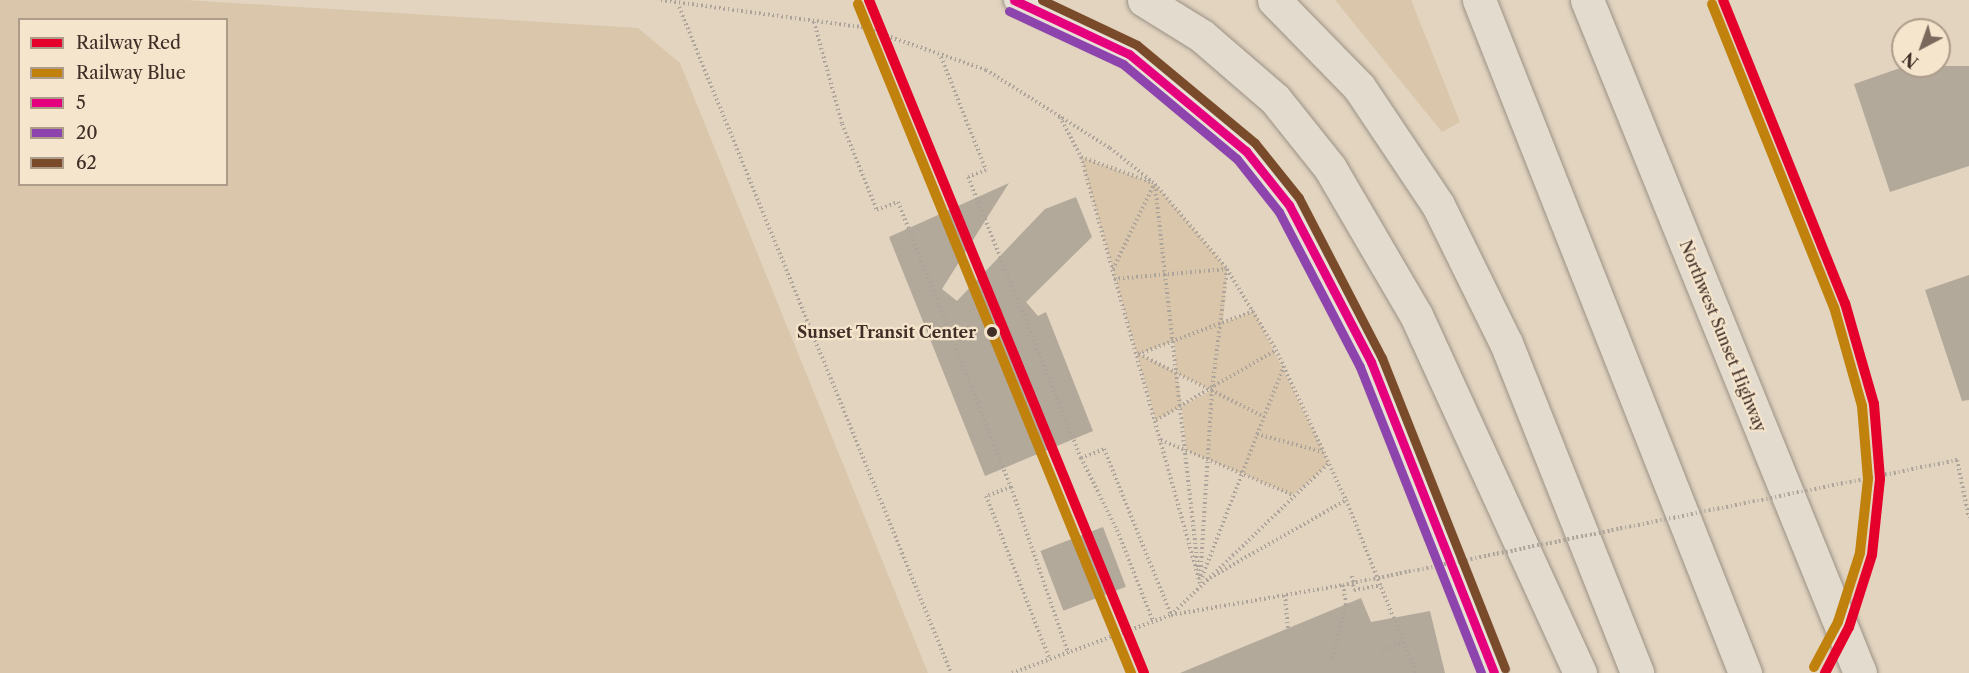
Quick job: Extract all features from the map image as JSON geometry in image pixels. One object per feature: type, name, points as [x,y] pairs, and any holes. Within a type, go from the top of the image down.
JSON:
[{"type":"highway","points":[[1144,0],[1202,36],[1275,99],[1330,168],[1416,315],[1580,673]]},
{"type":"highway","points":[[1274,0],[1359,87],[1438,205],[1506,343],[1637,673]]},
{"type":"highway","points":[[1479,0],[1745,673]]},
{"type":"highway","name":"Northwest Sunset Highway","points":[[1587,0],[1860,673]]},
{"type":"lane","points":[[1014,0],[1129,54],[1246,151],[1289,205],[1333,280],[1371,362],[1494,673]]},
{"type":"path","points":[[661,0],[679,6],[861,27],[940,57],[986,70],[1059,117],[1155,184],[1227,269],[1254,310],[1276,350],[1346,500],[1416,673]]},
{"type":"path","points":[[679,6],[951,673]]},
{"type":"path","points":[[814,22],[842,124],[877,210],[898,201],[1011,487],[1033,563],[1068,653]]},
{"type":"path","points":[[940,57],[955,89],[986,170],[968,177],[1081,458],[1117,530],[1154,621]]},
{"type":"path","points":[[1059,117],[1081,157],[1114,279],[1138,354],[1200,584]]},
{"type":"path","points":[[1081,157],[1155,184]]},
{"type":"path","points":[[1113,269],[1155,184]]},
{"type":"path","points":[[1155,184],[1175,340],[1200,584]]},
{"type":"path","points":[[1114,279],[1227,269]]},
{"type":"path","points":[[1200,584],[1211,461],[1212,390],[1222,324],[1227,269]]},
{"type":"path","points":[[1138,354],[1254,310]]},
{"type":"path","points":[[1156,420],[1212,390],[1276,350]]},
{"type":"path","points":[[1138,354],[1264,417]]},
{"type":"path","points":[[1200,584],[1284,365]]},
{"type":"path","points":[[1257,434],[1324,452]]},
{"type":"path","points":[[1161,441],[1293,495]]},
{"type":"path","points":[[1081,458],[1104,449],[1171,615]]},
{"type":"path","points":[[1012,673],[1171,615],[1343,585],[1957,460],[1969,518]]},
{"type":"path","points":[[1171,615],[1200,584],[1329,463]]},
{"type":"path","points":[[1011,487],[986,496],[1050,660]]},
{"type":"path","points":[[1200,584],[1346,500]]},
{"type":"path","points":[[1354,582],[1352,576],[1354,590],[1382,585]]},
{"type":"path","points":[[1331,661],[1346,604],[1343,585]]},
{"type":"path","points":[[1285,595],[1288,628]]},
{"type":"path","points":[[1382,651],[1403,642]]},
{"type":"shaded area","points":[[0,0],[185,0],[638,28],[680,63],[928,673],[0,673]]},
{"type":"shaded area","points":[[1335,0],[1411,0],[1460,122],[1442,132]]},
{"type":"shaded area","points":[[1081,157],[1155,184],[1227,269],[1223,323],[1254,311],[1329,463],[1293,495],[1186,450],[1182,406],[1156,420]],"holes":[[[1174,341],[1177,373],[1139,354]],[[1178,374],[1212,390],[1182,406]]]},
{"type":"building","points":[[1951,66],[1969,66],[1969,166],[1890,192],[1854,84],[1891,71],[1891,78],[1951,78]]},
{"type":"building","points":[[1009,183],[942,289],[957,301],[1045,209],[1076,197],[1092,237],[1026,302],[1038,316],[1046,312],[1093,431],[985,476],[889,237]]},
{"type":"building","points":[[1969,275],[1969,400],[1962,401],[1925,290]]},
{"type":"building","points":[[1103,527],[1126,587],[1063,611],[1040,551]]},
{"type":"building","points":[[1361,598],[1371,622],[1430,611],[1445,673],[1180,673]]},
{"type":"rail line","name":"Red","points":[[869,0],[1144,673]]},
{"type":"rail line","name":"Red","points":[[1723,0],[1845,303],[1874,404],[1880,479],[1872,555],[1849,627],[1825,673]]},
{"type":"rail line","name":"Blue","points":[[858,4],[1131,673]]},
{"type":"rail line","name":"Blue","points":[[1712,4],[1834,307],[1862,406],[1868,479],[1860,553],[1838,622],[1814,667]]},
{"type":"transit line","name":"5","points":[[1014,0],[1129,54],[1246,151],[1289,205],[1371,362],[1494,673]]},
{"type":"transit line","name":"62","points":[[1042,0],[1137,45],[1255,143],[1299,198],[1382,358],[1505,669]]},
{"type":"transit line","name":"20","points":[[1009,11],[1123,64],[1237,159],[1279,212],[1360,367],[1481,673]]},
{"type":"place","name":"Sunset Transit Center","points":[[992,332]]}]
